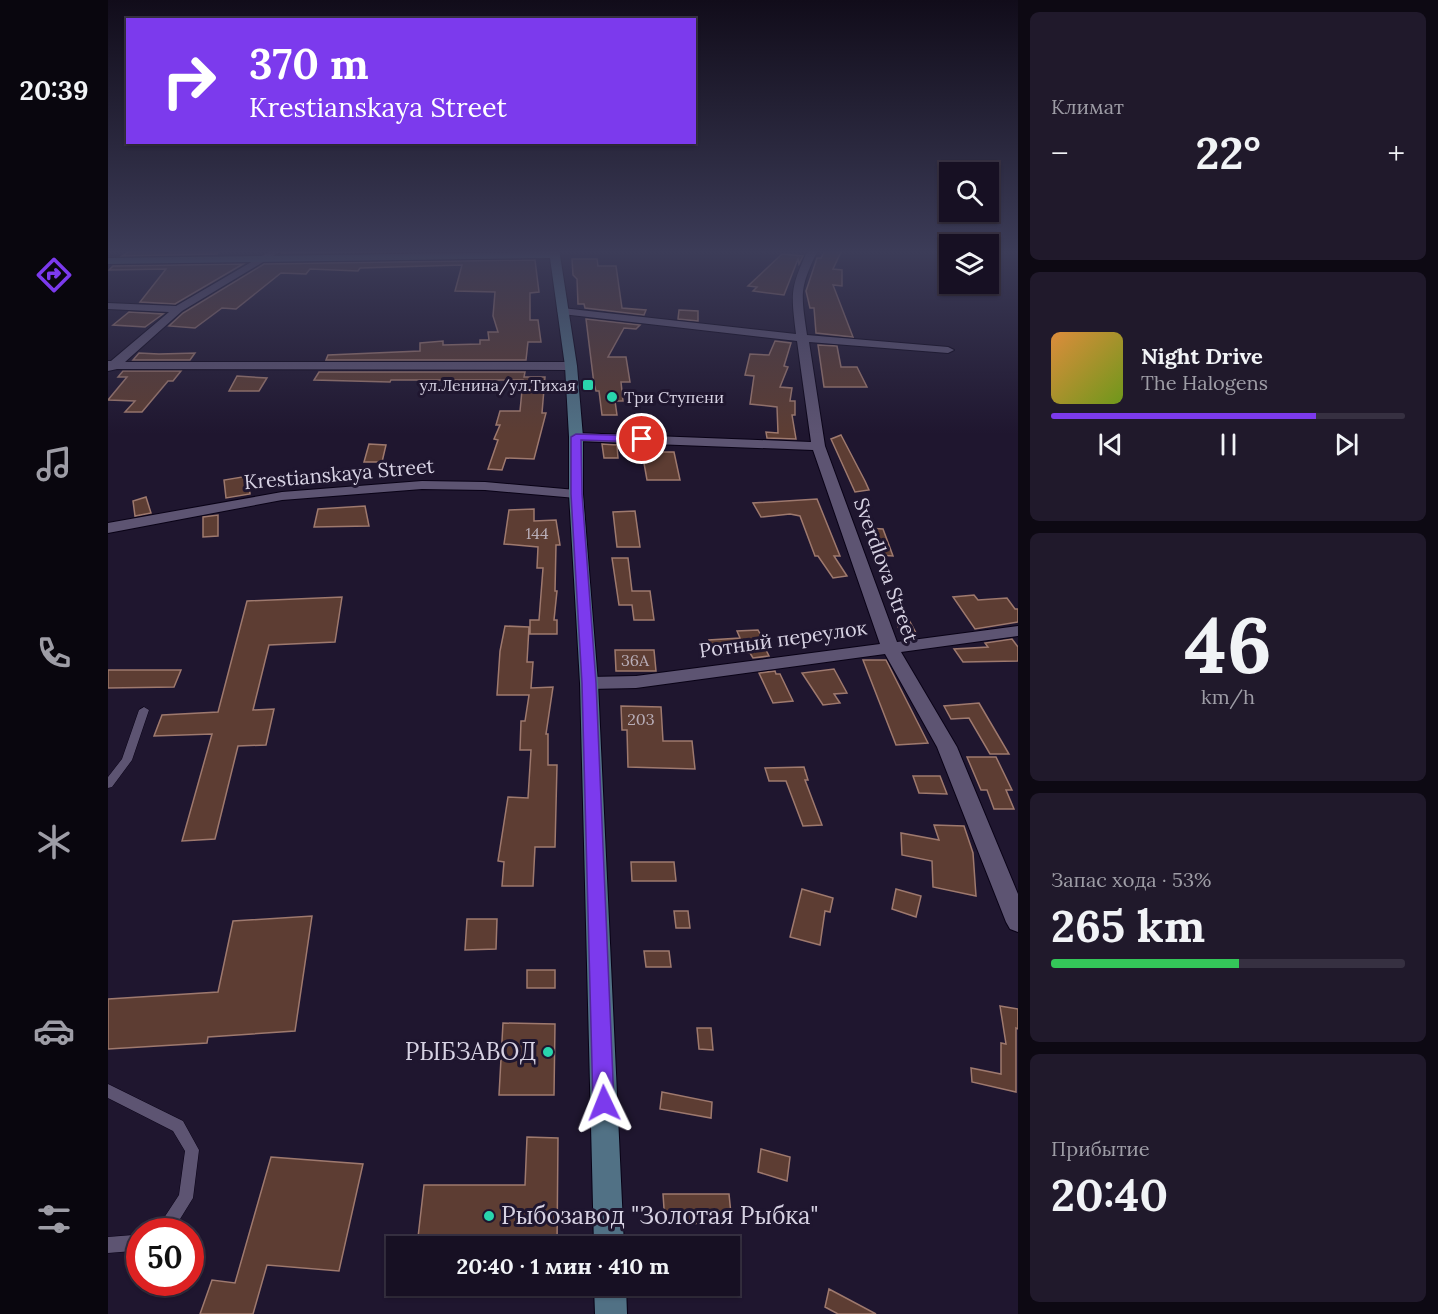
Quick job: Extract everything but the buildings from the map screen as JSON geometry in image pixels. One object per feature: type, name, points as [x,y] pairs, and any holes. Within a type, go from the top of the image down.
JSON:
[{"type":"main road","points":[[562,311],[571,366],[576,437],[576,494],[589,683],[609,1236]]},
{"type":"main road","points":[[610,1296],[611,1314]]},
{"type":"street","points":[[110,367],[175,311]]},
{"type":"street","points":[[565,311],[803,338],[948,350]]},
{"type":"street","name":"Sverdlova Street","points":[[799,311],[818,446],[890,648],[947,747],[1018,922]]},
{"type":"street","points":[[110,367],[571,366]]},
{"type":"street","points":[[576,437],[818,446]]},
{"type":"street","name":"Krestianskaya Street","points":[[108,528],[282,496],[422,485],[485,486],[576,494]]},
{"type":"street","name":"Ротный переулок","points":[[589,683],[636,682],[1018,631]]},
{"type":"lane","points":[[108,784],[127,760],[144,710]]},
{"type":"lane","points":[[108,1091],[178,1126],[192,1150],[186,1198],[172,1218]]},
{"type":"lane","points":[[108,1245],[126,1244]]},
{"type":"place","name":"ул.Ленина/ул.Тихая","points":[[588,385]]},
{"type":"place","name":"Три Ступени","points":[[612,397]]},
{"type":"place","name":"РЫБЗАВОД","points":[[548,1052]]},
{"type":"place","name":"Рыбозавод \"Золотая Рыбка\"","points":[[489,1216]]},
{"type":"route","points":[[604,1103],[589,683],[576,494],[576,437],[642,439]]}]
